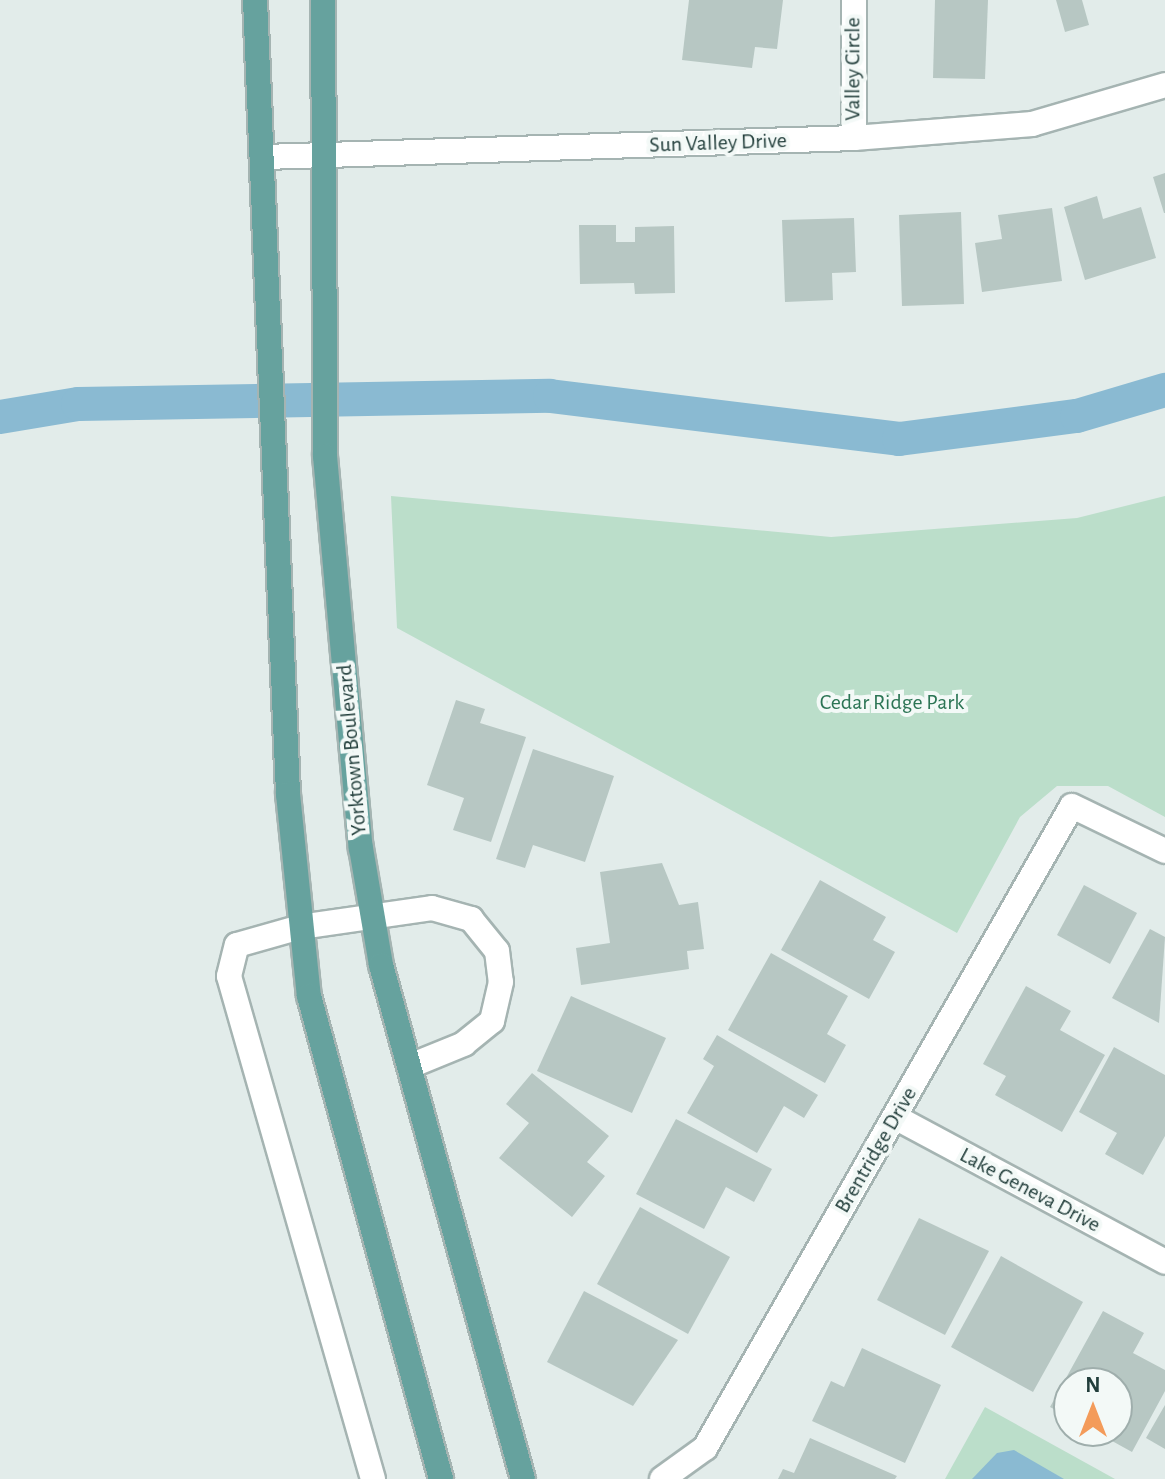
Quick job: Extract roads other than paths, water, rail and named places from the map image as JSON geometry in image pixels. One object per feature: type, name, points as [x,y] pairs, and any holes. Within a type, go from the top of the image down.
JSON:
[{"type":"main road","points":[[255,0],[274,336],[288,794],[300,927],[327,1082],[441,1479]]},
{"type":"main road","name":"Yorktown Boulevard","points":[[323,0],[320,340],[325,456],[373,918],[410,1066],[523,1479]]},
{"type":"street","name":"Valley Circle","points":[[854,0],[854,138]]},
{"type":"street","name":"Sun Valley Drive","points":[[264,157],[854,138],[1032,124],[1165,85]]},
{"type":"street","name":"Brentridge Drive","points":[[662,1479],[705,1448],[1072,806],[1165,851]]},
{"type":"street","points":[[373,1479],[229,976],[237,945],[300,927],[373,918],[445,912],[471,919],[497,951],[501,982],[492,1021],[464,1044],[410,1066]]},
{"type":"street","name":"Lake Geneva Drive","points":[[895,1117],[1165,1262]]},
{"type":"water","points":[[1014,1450],[1064,1479],[972,1479],[997,1453]]},
{"type":"waterway","points":[[0,417],[78,404],[550,396],[899,439],[1077,416],[1165,390]]},
{"type":"park label","name":"Cedar Ridge Park","points":[[892,703]]}]
